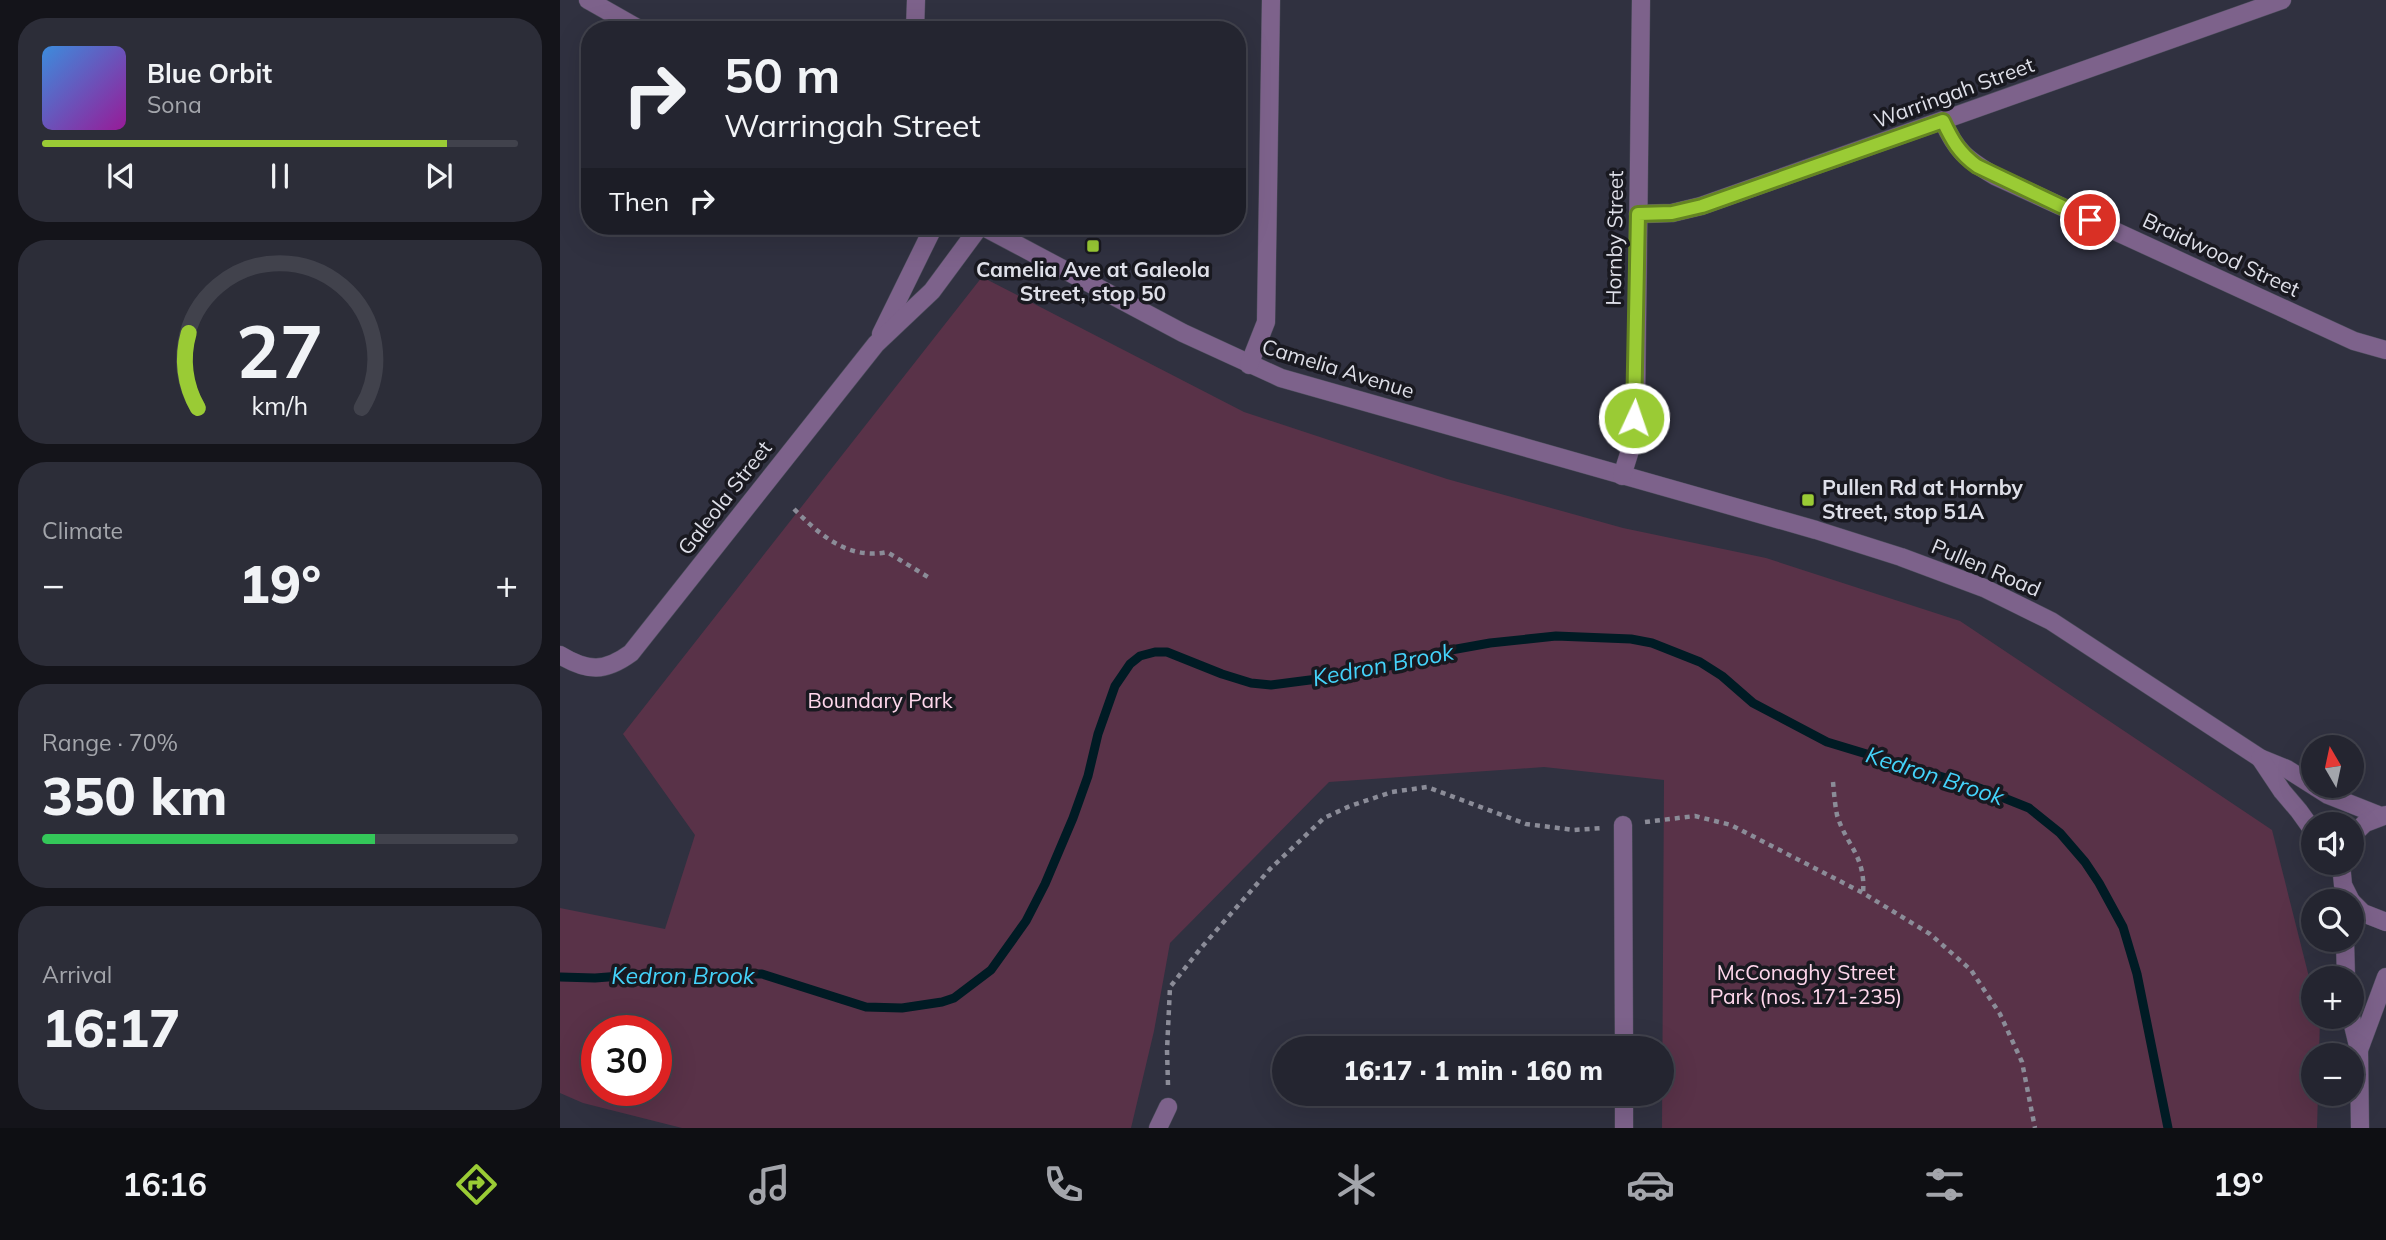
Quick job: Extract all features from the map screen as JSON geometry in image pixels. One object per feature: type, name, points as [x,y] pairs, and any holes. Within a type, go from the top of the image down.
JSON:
[{"type":"street","points":[[588,0],[625,21]]},
{"type":"street","points":[[915,21],[916,0]]},
{"type":"street","points":[[1249,365],[1266,322],[1271,0]]},
{"type":"street","name":"Hornby Street","points":[[1622,476],[1632,444],[1636,406],[1642,0]]},
{"type":"street","name":"Warringah Street","points":[[1638,214],[1672,213],[1702,206],[2283,0]]},
{"type":"street","name":"Braidwood Street","points":[[1943,121],[1953,143],[1963,156],[1994,176],[2354,341],[2386,350]]},
{"type":"street","name":"Galeola Street","points":[[876,344],[930,235]]},
{"type":"street","name":"Galeola Street","points":[[560,655],[580,666],[600,669],[631,653],[876,344],[932,291],[974,235]]},
{"type":"street","name":"Camelia Avenue","points":[[998,235],[1249,365],[1302,385],[1622,476]]},
{"type":"street","name":"Pullen Road","points":[[1622,476],[1901,557],[1983,589],[2050,621],[2260,758],[2287,769],[2328,795],[2383,816]]},
{"type":"street","name":"Pullen Road","points":[[2260,758],[2282,791],[2301,812]]},
{"type":"street","points":[[2364,825],[2383,816]]},
{"type":"street","points":[[1623,825],[1624,1036]]},
{"type":"street","points":[[2364,914],[2386,922]]},
{"type":"street","points":[[2362,1043],[2386,977]]},
{"type":"street","points":[[1624,1106],[1624,1128]]},
{"type":"street","points":[[2360,1106],[2360,1128]]},
{"type":"street","points":[[1158,1128],[1168,1107]]},
{"type":"path","points":[[794,509],[817,532],[843,548],[874,555],[887,552],[928,577]]},
{"type":"path","points":[[1833,782],[1838,817],[1859,856],[1864,881],[1863,893]]},
{"type":"path","points":[[1168,1107],[1170,987],[1200,948],[1270,869],[1324,818],[1392,792],[1427,787],[1526,824],[1574,830],[1695,816],[1731,825],[1863,893],[1930,934],[1971,970],[2000,1014],[2022,1062],[2035,1128]]},
{"type":"green space","points":[[982,277],[1244,412],[1447,479],[1623,528],[1766,558],[1960,621],[2272,830],[2306,966],[2301,966],[2301,1029],[2320,1029],[2319,1043],[2301,1043],[2301,1106],[2318,1106],[2317,1128],[1662,1128],[1662,1106],[1674,1106],[1674,1036],[1663,1036],[1664,780],[1544,767],[1329,782],[1170,943],[1154,1031],[1131,1128],[682,1128],[595,1106],[672,1106],[672,1015],[581,1015],[581,1102],[560,1093],[560,908],[665,929],[695,835],[623,734]]},
{"type":"waterway","name":"Kedron Brook","points":[[560,977],[595,978],[660,973],[762,974],[866,1007],[902,1008],[942,1002],[954,998],[991,970],[1026,921],[1073,818],[1115,686],[1130,664],[1140,656],[1167,652],[1222,674],[1251,683],[1271,685],[1364,673],[1440,652],[1490,643],[1556,636],[1631,639],[1652,643],[1700,662],[1722,676],[1753,703],[1827,742],[1979,788],[2029,808],[2060,833],[2085,862],[2123,927],[2137,974],[2168,1128]]},
{"type":"place","name":"Camelia Ave at Galeola Street, stop 50","points":[[1093,246]]},
{"type":"place","name":"Pullen Rd at Hornby Street, stop 51A","points":[[1808,500]]},
{"type":"route","points":[[1634,418],[1638,214],[1672,213],[1702,206],[1943,121],[1953,143],[1963,156],[1977,166],[2090,220]]},
{"type":"park label","name":"Boundary Park","points":[[880,701]]},
{"type":"park label","name":"McConaghy Street Park (nos. 171-235)","points":[[1806,985]]}]
